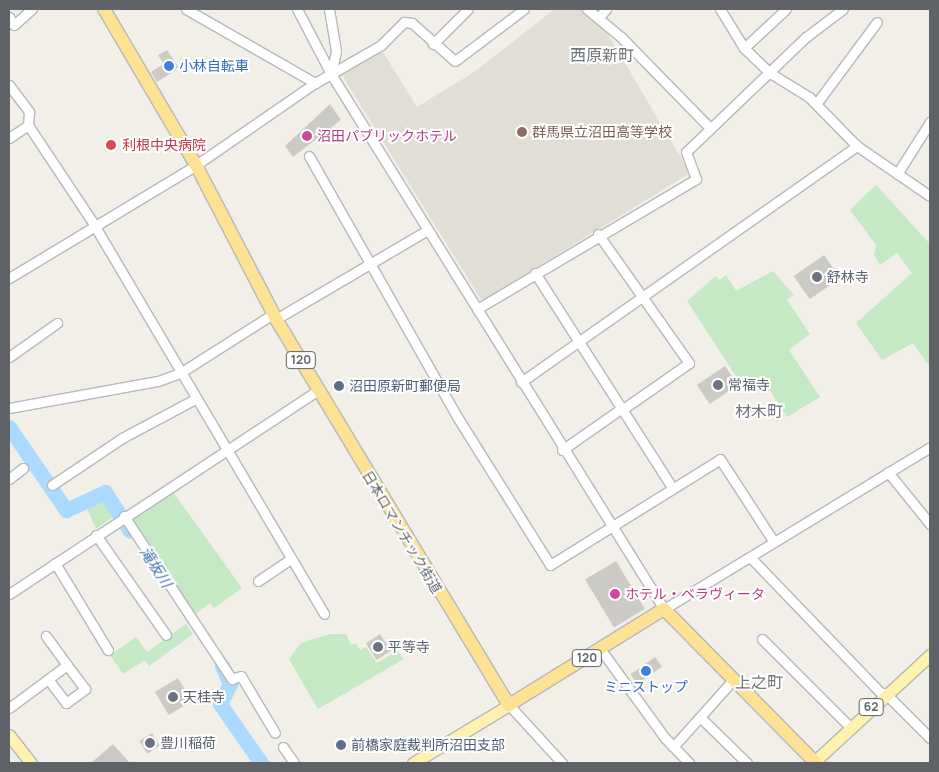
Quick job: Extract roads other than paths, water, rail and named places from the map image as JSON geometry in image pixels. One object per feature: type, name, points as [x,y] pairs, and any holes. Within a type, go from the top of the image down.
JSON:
[{"type":"highway","name":"日本ロマンチック街道","points":[[104,9],[196,166],[275,316],[318,390],[509,705]]},
{"type":"highway","name":"120","points":[[509,705],[664,609]]},
{"type":"highway","points":[[664,609],[814,763]]},
{"type":"main road","name":"62","points":[[814,763],[884,694],[930,655]]},
{"type":"main road","points":[[413,763],[428,759],[509,705]]},
{"type":"main road","points":[[9,735],[31,763]]},
{"type":"street","points":[[9,17],[14,24],[32,9]]},
{"type":"street","points":[[186,9],[315,84]]},
{"type":"street","points":[[297,9],[332,74],[562,450],[664,609],[930,447]]},
{"type":"street","points":[[329,9],[336,51],[332,74]]},
{"type":"street","points":[[433,44],[468,9]]},
{"type":"street","points":[[9,278],[93,223],[196,166],[315,84],[381,44],[404,22],[412,23],[433,44],[460,61],[524,9]]},
{"type":"street","points":[[586,9],[599,17],[709,127]]},
{"type":"street","points":[[599,17],[606,9]]},
{"type":"street","points":[[744,48],[786,9]]},
{"type":"street","points":[[477,309],[598,234],[696,179],[686,152],[709,127],[770,73],[806,37],[843,9]]},
{"type":"street","points":[[723,11],[744,48],[770,73],[816,104],[856,146],[930,196]]},
{"type":"street","points":[[816,104],[877,22]]},
{"type":"street","points":[[9,86],[28,112],[28,126],[93,223],[224,450],[289,560],[324,614]]},
{"type":"street","points":[[897,174],[930,122]]},
{"type":"street","points":[[9,138],[28,126]]},
{"type":"street","points":[[521,382],[644,298],[856,146]]},
{"type":"street","points":[[309,156],[456,415],[550,565],[672,487],[720,459],[774,542]]},
{"type":"street","points":[[9,408],[158,382],[180,373],[275,316],[428,230]]},
{"type":"street","points":[[562,450],[689,363],[598,234]]},
{"type":"street","points":[[536,273],[672,487]]},
{"type":"street","points":[[9,357],[57,323]]},
{"type":"street","points":[[9,594],[224,450],[318,390]]},
{"type":"street","points":[[52,485],[122,438],[195,399]]},
{"type":"street","points":[[9,479],[23,468]]},
{"type":"street","points":[[888,472],[930,524]]},
{"type":"street","points":[[121,518],[233,678],[242,676],[275,733]]},
{"type":"street","points":[[96,535],[166,635]]},
{"type":"street","points":[[750,557],[884,694],[930,738]]},
{"type":"street","points":[[258,581],[289,560]]},
{"type":"street","points":[[55,563],[108,650]]},
{"type":"street","points":[[46,636],[84,689],[66,703],[48,679]]},
{"type":"street","points":[[762,639],[850,727]]},
{"type":"street","points":[[600,650],[673,747],[689,763]]},
{"type":"street","points":[[9,708],[67,665]]},
{"type":"street","points":[[673,747],[734,680]]},
{"type":"street","points":[[509,705],[562,763]]},
{"type":"street","points":[[700,717],[747,763]]},
{"type":"street","points":[[283,747],[294,763]]},
{"type":"waterway","name":"滝坂川","points":[[9,427],[66,510],[105,492],[130,531]]},
{"type":"waterway","name":"滝坂川","points":[[222,666],[230,684],[220,704],[261,763]]},
{"type":"place","name":"小林自転車","points":[[169,66]]},
{"type":"place","name":"群馬県立沼田高等学校","points":[[522,132]]},
{"type":"place","name":"沼田パブリックホテル","points":[[307,136]]},
{"type":"place","name":"利根中央病院","points":[[111,145]]},
{"type":"place","name":"舒林寺","points":[[817,277]]},
{"type":"place","name":"常福寺","points":[[718,385]]},
{"type":"place","name":"沼田原新町郵便局","points":[[339,386]]},
{"type":"place","name":"ホテル・ベラヴィータ","points":[[615,594]]},
{"type":"place","name":"平等寺","points":[[378,647]]},
{"type":"place","name":"ミニストップ","points":[[646,671]]},
{"type":"place","name":"天桂寺","points":[[173,697]]},
{"type":"place","name":"豊川稲荷","points":[[150,743]]},
{"type":"place","name":"前橋家庭裁判所沼田支部","points":[[341,745]]},
{"type":"district","name":"西原新町","points":[[602,55]]},
{"type":"district","name":"材木町","points":[[759,411]]},
{"type":"district","name":"上之町","points":[[759,682]]}]
